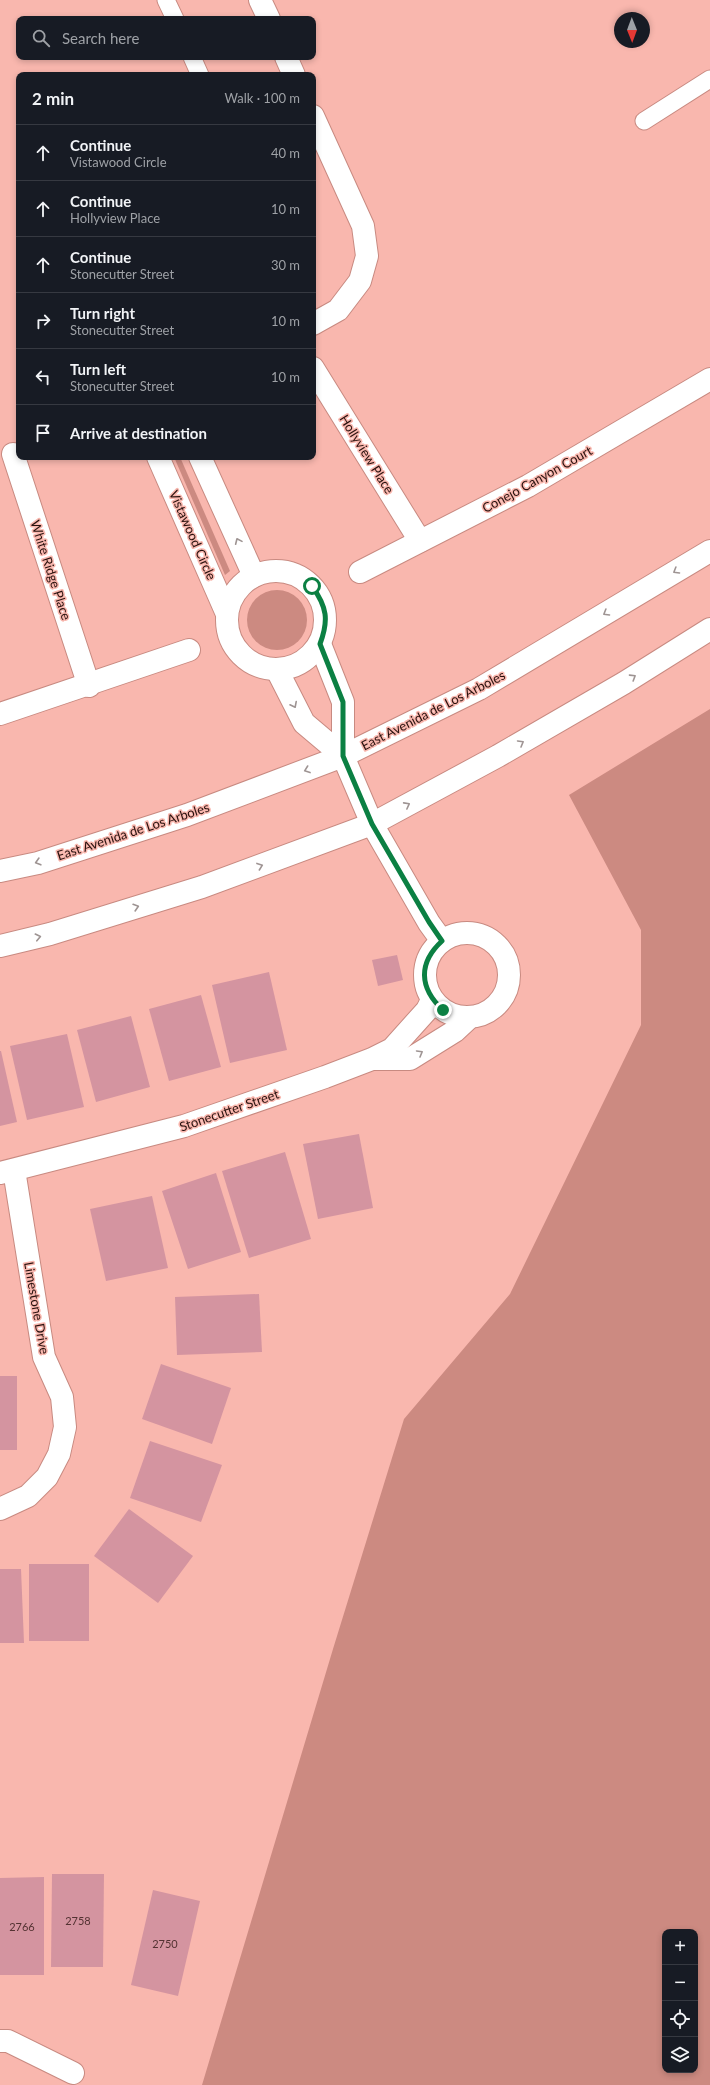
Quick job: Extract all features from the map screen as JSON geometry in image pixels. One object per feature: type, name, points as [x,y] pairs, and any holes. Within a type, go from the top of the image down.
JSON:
[{"type":"street","points":[[260,0],[268,16]]},
{"type":"street","points":[[287,60],[293,72]]},
{"type":"street","points":[[316,123],[363,226],[367,256],[360,281],[338,310],[316,322]]},
{"type":"street","name":"Hollyview Place","points":[[316,373],[420,541]]},
{"type":"street","name":"Conejo Canyon Court","points":[[360,572],[528,486],[710,379]]},
{"type":"street","name":"White Ridge Place","points":[[11,455],[89,686]]},
{"type":"street","name":"Vistawood Circle","points":[[159,460],[227,614],[229,636],[236,650],[247,661],[261,668],[277,670],[290,668],[302,663],[312,655],[320,644],[325,630],[326,614],[321,599],[312,586],[300,577],[285,571],[269,572],[254,576],[242,584],[234,594],[227,614]]},
{"type":"street","points":[[201,460],[254,576]]},
{"type":"street","name":"East Avenida de Los Arboles","points":[[0,871],[38,863],[187,815],[343,756],[479,689],[710,551]]},
{"type":"street","points":[[0,946],[50,934],[202,888],[372,824],[498,756],[624,683],[710,629]]},
{"type":"street","points":[[320,644],[343,702],[343,756],[372,824],[429,922],[442,941]]},
{"type":"street","points":[[0,714],[89,686],[189,650]]},
{"type":"street","points":[[277,670],[304,723],[343,756]]},
{"type":"street","points":[[469,932],[483,936],[495,943],[504,954],[509,967],[508,981],[504,995],[495,1006],[484,1014],[470,1017],[456,1016],[443,1010],[432,1000],[424,975],[426,962],[432,950],[442,941],[455,934],[469,932]]},
{"type":"street","name":"Stonecutter Street","points":[[7,1172],[184,1126],[325,1078],[372,1059],[392,1049],[426,1010],[432,1000]]},
{"type":"street","points":[[372,1059],[410,1059],[455,1031],[470,1017]]},
{"type":"street","name":"Limestone Drive","points":[[0,1509],[28,1496],[47,1477],[59,1454],[65,1427],[62,1397],[44,1357],[7,1172]]},
{"type":"street","points":[[0,2041],[8,2041],[74,2073]]},
{"type":"lane","points":[[166,0],[174,16]]},
{"type":"lane","points":[[193,60],[199,72]]},
{"type":"lane","points":[[644,120],[710,79]]},
{"type":"shaded area","points":[[175,460],[181,460],[230,571],[225,575]]},
{"type":"shaded area","points":[[271,590],[283,590],[294,595],[302,603],[307,614],[305,632],[294,645],[283,650],[271,650],[260,645],[252,637],[247,626],[247,614],[252,603],[260,595]]},
{"type":"shaded area","points":[[710,709],[710,2085],[202,2085],[404,1419],[510,1294],[641,1025],[641,930],[569,795]]},
{"type":"building","points":[[397,955],[403,980],[378,986],[372,960]]},
{"type":"building","points":[[269,972],[287,1050],[230,1063],[212,985]]},
{"type":"building","points":[[201,995],[221,1067],[169,1081],[149,1009]]},
{"type":"building","points":[[131,1016],[150,1087],[96,1102],[77,1030]]},
{"type":"building","points":[[67,1034],[84,1107],[27,1120],[10,1046]]},
{"type":"building","points":[[0,1051],[17,1122],[0,1126]]},
{"type":"building","points":[[359,1134],[373,1208],[318,1219],[303,1144]]},
{"type":"building","points":[[285,1152],[311,1239],[249,1258],[222,1171]]},
{"type":"building","points":[[216,1173],[241,1252],[188,1269],[162,1191]]},
{"type":"building","points":[[152,1196],[168,1268],[106,1281],[90,1209]]},
{"type":"building","points":[[259,1294],[262,1352],[177,1355],[175,1297]]},
{"type":"building","points":[[161,1364],[231,1388],[212,1444],[142,1419]]},
{"type":"building","points":[[0,1376],[17,1376],[17,1450],[0,1450]]},
{"type":"building","points":[[150,1441],[222,1465],[201,1522],[130,1498]]},
{"type":"building","points":[[129,1509],[193,1556],[158,1603],[94,1556]]},
{"type":"building","points":[[29,1564],[89,1564],[89,1641],[29,1641]]},
{"type":"building","points":[[0,1569],[21,1569],[24,1643],[0,1643]]},
{"type":"building","points":[[52,1874],[104,1874],[103,1967],[51,1967]]},
{"type":"building","points":[[44,1877],[44,1975],[0,1975],[0,1878]]},
{"type":"building","points":[[153,1890],[200,1901],[178,1996],[131,1985]]},
{"type":"route","points":[[312,586],[321,599],[326,614],[325,630],[320,644],[343,702],[343,756],[372,824],[429,922],[442,941],[432,950],[426,962],[424,975],[432,1000],[443,1010]]}]
